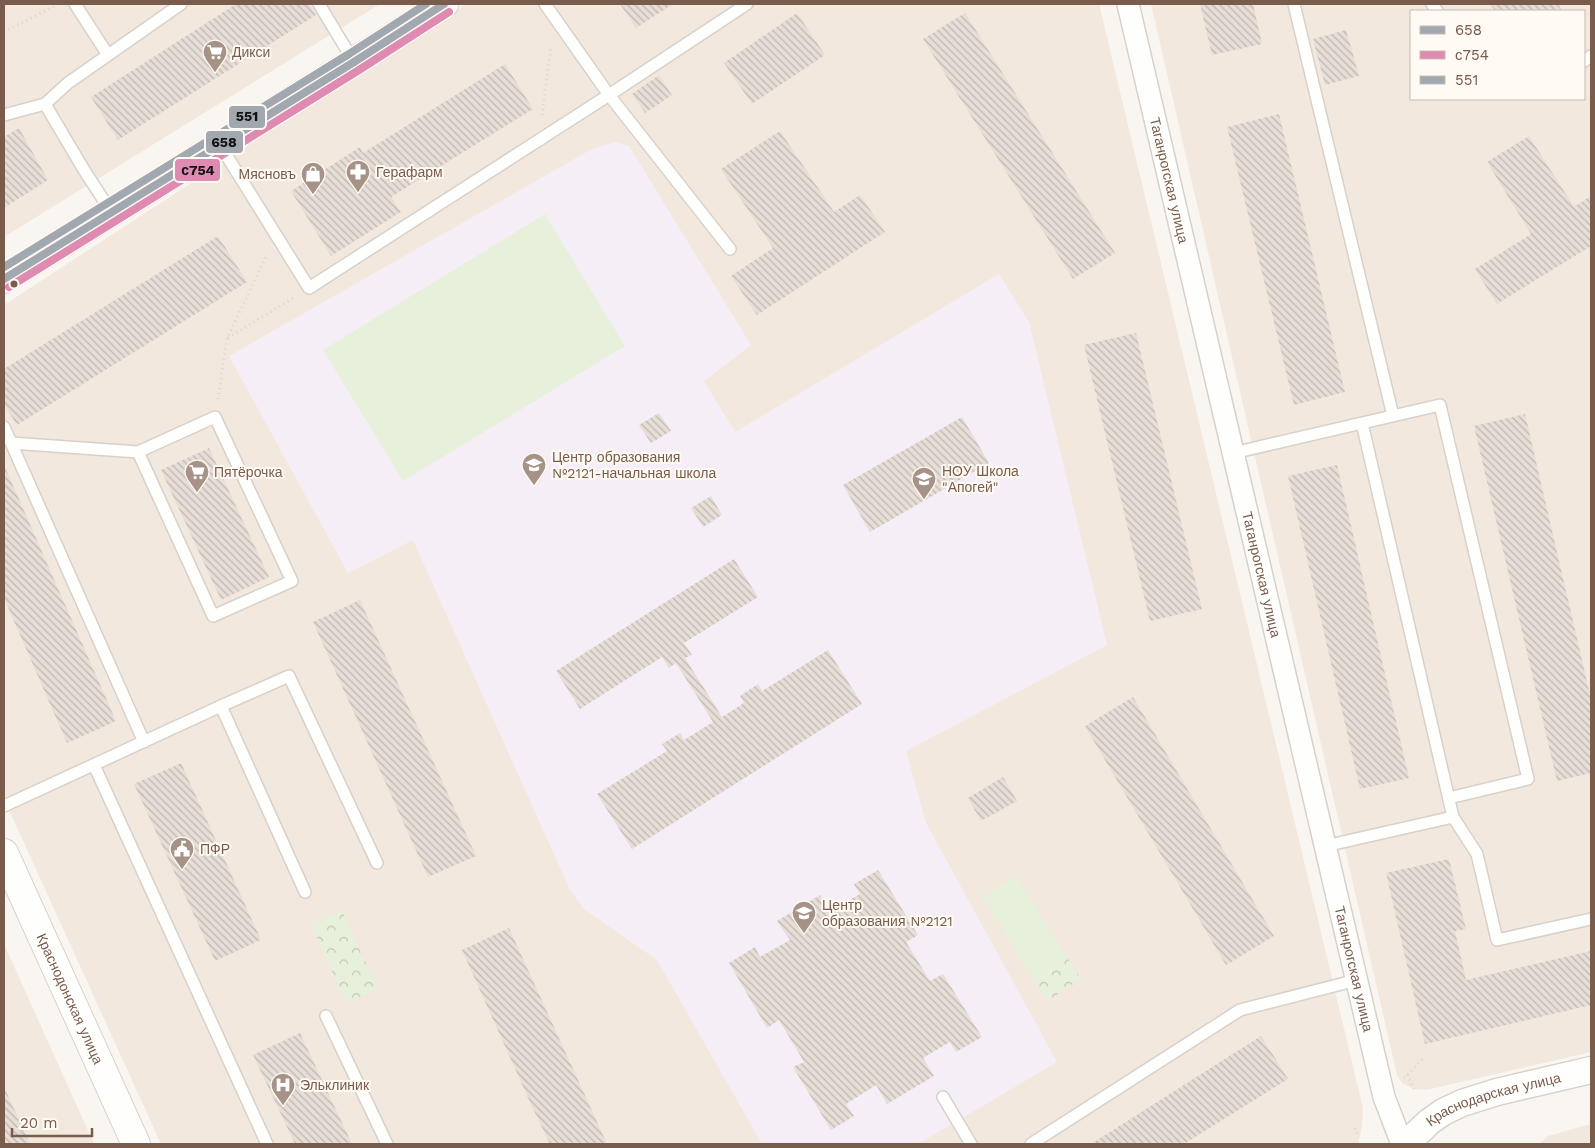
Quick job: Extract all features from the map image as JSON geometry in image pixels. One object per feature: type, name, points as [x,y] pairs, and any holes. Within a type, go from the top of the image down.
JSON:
[{"type":"main road","points":[[4,279],[444,4]]},
{"type":"main road","name":"Краснодонская улица","points":[[4,854],[136,1144]]},
{"type":"street","name":"Таганрогская улица","points":[[1128,4],[1384,1097],[1404,1144]]},
{"type":"street","name":"Краснодарская улица","points":[[1404,1144],[1443,1112],[1462,1104],[1497,1092],[1591,1070]]},
{"type":"lane","points":[[75,4],[108,55]]},
{"type":"lane","points":[[4,115],[45,104],[68,83],[181,4]]},
{"type":"lane","points":[[320,4],[354,62]]},
{"type":"lane","points":[[545,4],[610,95],[730,248]]},
{"type":"lane","points":[[220,145],[309,288],[610,95],[747,4]]},
{"type":"lane","points":[[1294,4],[1393,416]]},
{"type":"lane","points":[[45,104],[112,213]]},
{"type":"lane","points":[[1233,453],[1440,405],[1528,779],[1449,798]]},
{"type":"lane","points":[[11,443],[138,452],[215,417],[292,581],[213,616],[138,452]]},
{"type":"lane","points":[[1362,424],[1453,817],[1477,854],[1497,940],[1591,918]]},
{"type":"lane","points":[[4,427],[144,742]]},
{"type":"lane","points":[[4,806],[289,676],[377,863]]},
{"type":"lane","points":[[221,706],[305,892]]},
{"type":"lane","points":[[94,765],[267,1144]]},
{"type":"lane","points":[[1325,846],[1453,817]]},
{"type":"lane","points":[[1031,1144],[1240,1010],[1357,980]]},
{"type":"lane","points":[[326,1016],[387,1144]]},
{"type":"lane","points":[[943,1097],[972,1144]]},
{"type":"path","points":[[4,32],[60,4]]},
{"type":"path","points":[[538,141],[555,19]]},
{"type":"path","points":[[215,417],[228,338],[276,236]]},
{"type":"path","points":[[228,338],[309,288]]},
{"type":"path","points":[[1401,1081],[1425,1058]]},
{"type":"path","points":[[1407,1075],[1414,1089]]},
{"type":"path","points":[[1355,1128],[1359,1137]]},
{"type":"shaded area","points":[[4,4],[380,4],[4,237]]},
{"type":"shaded area","points":[[466,4],[1099,4],[1363,1108],[1362,1127],[1358,1144],[161,1144],[4,799],[4,305]]},
{"type":"shaded area","points":[[1151,4],[1591,4],[1591,1052],[1426,1090],[1414,1089],[1402,1083],[1397,1075]]},
{"type":"shaded area","points":[[615,142],[629,146],[751,345],[704,381],[735,432],[999,274],[1029,322],[1107,645],[906,751],[926,823],[1057,1062],[918,1144],[762,1144],[657,960],[584,909],[570,890],[413,540],[348,573],[229,356],[592,149]]},
{"type":"shaded area","points":[[4,944],[94,1144],[4,1144]]},
{"type":"shaded area","points":[[1591,1124],[1591,1144],[1539,1144],[1548,1136]]},
{"type":"green space","points":[[545,214],[625,346],[403,481],[323,350]]},
{"type":"green space","points":[[1016,876],[1066,956],[1032,977],[982,897]]},
{"type":"green space","points":[[342,911],[378,989],[346,1003],[311,924]]},
{"type":"green space","points":[[1066,956],[1081,979],[1047,1001],[1032,977]]},
{"type":"building","points":[[236,4],[309,4],[316,15],[118,140],[91,97]]},
{"type":"building","points":[[620,4],[673,4],[636,28]]},
{"type":"building","points":[[1200,4],[1253,4],[1262,44],[1212,55]]},
{"type":"building","points":[[1490,4],[1558,4],[1561,10],[1494,10]]},
{"type":"building","points":[[797,13],[825,55],[752,104],[724,63]]},
{"type":"building","points":[[965,13],[1115,253],[1073,279],[923,39]]},
{"type":"building","points":[[1346,30],[1359,76],[1325,85],[1313,39]]},
{"type":"building","points":[[505,64],[533,109],[391,197],[401,212],[331,256],[291,191],[360,147],[363,153]]},
{"type":"building","points":[[659,75],[672,95],[645,113],[632,94]]},
{"type":"building","points":[[1279,114],[1345,392],[1294,405],[1227,127]]},
{"type":"building","points":[[19,128],[48,180],[4,208],[4,137]]},
{"type":"building","points":[[780,131],[834,212],[860,195],[885,232],[757,315],[731,276],[773,248],[721,169]]},
{"type":"building","points":[[1529,136],[1574,207],[1591,196],[1591,246],[1497,304],[1475,269],[1531,234],[1487,162]]},
{"type":"building","points":[[218,236],[247,282],[17,425],[4,404],[4,369]]},
{"type":"building","points":[[1136,333],[1202,609],[1150,621],[1084,345]]},
{"type":"building","points":[[659,413],[671,431],[651,443],[639,425]]},
{"type":"building","points":[[1525,414],[1591,699],[1591,773],[1557,781],[1474,426]]},
{"type":"building","points":[[962,417],[989,463],[870,532],[843,485]]},
{"type":"building","points":[[209,448],[269,577],[221,600],[161,470]]},
{"type":"building","points":[[4,465],[116,721],[67,743],[4,598]]},
{"type":"building","points":[[1337,465],[1409,778],[1360,789],[1288,476]]},
{"type":"building","points":[[711,496],[722,515],[703,527],[691,508]]},
{"type":"building","points":[[734,559],[758,597],[684,643],[692,655],[685,658],[722,717],[744,703],[740,696],[758,684],[762,691],[828,650],[862,704],[632,849],[597,794],[667,751],[662,744],[680,733],[684,740],[713,722],[676,663],[669,668],[662,657],[580,709],[556,671]]},
{"type":"building","points":[[360,600],[476,856],[428,877],[313,622]]},
{"type":"building","points":[[1133,697],[1274,936],[1226,965],[1085,726]]},
{"type":"building","points":[[181,763],[261,940],[215,961],[134,784]]},
{"type":"building","points":[[1003,777],[1017,801],[981,821],[968,798]]},
{"type":"building","points":[[1449,859],[1466,929],[1455,931],[1466,980],[1591,951],[1591,1005],[1425,1044],[1386,873]]},
{"type":"building","points":[[878,870],[918,935],[906,942],[930,981],[943,974],[982,1037],[956,1052],[950,1042],[923,1058],[934,1076],[887,1104],[876,1085],[846,1104],[854,1116],[831,1130],[793,1067],[804,1062],[779,1020],[767,1028],[729,963],[755,947],[760,957],[790,940],[777,921],[820,895],[829,912],[860,894],[854,884]]},
{"type":"building","points":[[509,928],[607,1144],[550,1144],[529,1100],[462,950]]},
{"type":"building","points":[[300,1033],[352,1144],[295,1144],[253,1055]]},
{"type":"building","points":[[1261,1036],[1288,1079],[1184,1144],[1091,1144]]},
{"type":"building","points":[[4,1087],[30,1144],[4,1144]]},
{"type":"transit line","name":"551","points":[[4,267],[349,54],[426,4]]},
{"type":"transit line","name":"658","points":[[4,279],[444,4]]},
{"type":"transit line","name":"с754","points":[[9,287],[449,12]]},
{"type":"place","name":"Дикси","points":[[215,73]]},
{"type":"place","name":"Герафарм","points":[[358,193]]},
{"type":"place","name":"Мясновъ","points":[[313,195]]},
{"type":"place","name":"Центр образования №2121-начальная школа","points":[[534,486]]},
{"type":"place","name":"Пятёрочка","points":[[197,493]]},
{"type":"place","name":"НОУ Школа \"Апогей\"","points":[[924,500]]},
{"type":"place","name":"ПФР","points":[[182,870]]},
{"type":"place","name":"Центр образования №2121","points":[[804,934]]},
{"type":"place","name":"Эльклиник","points":[[283,1106]]}]
